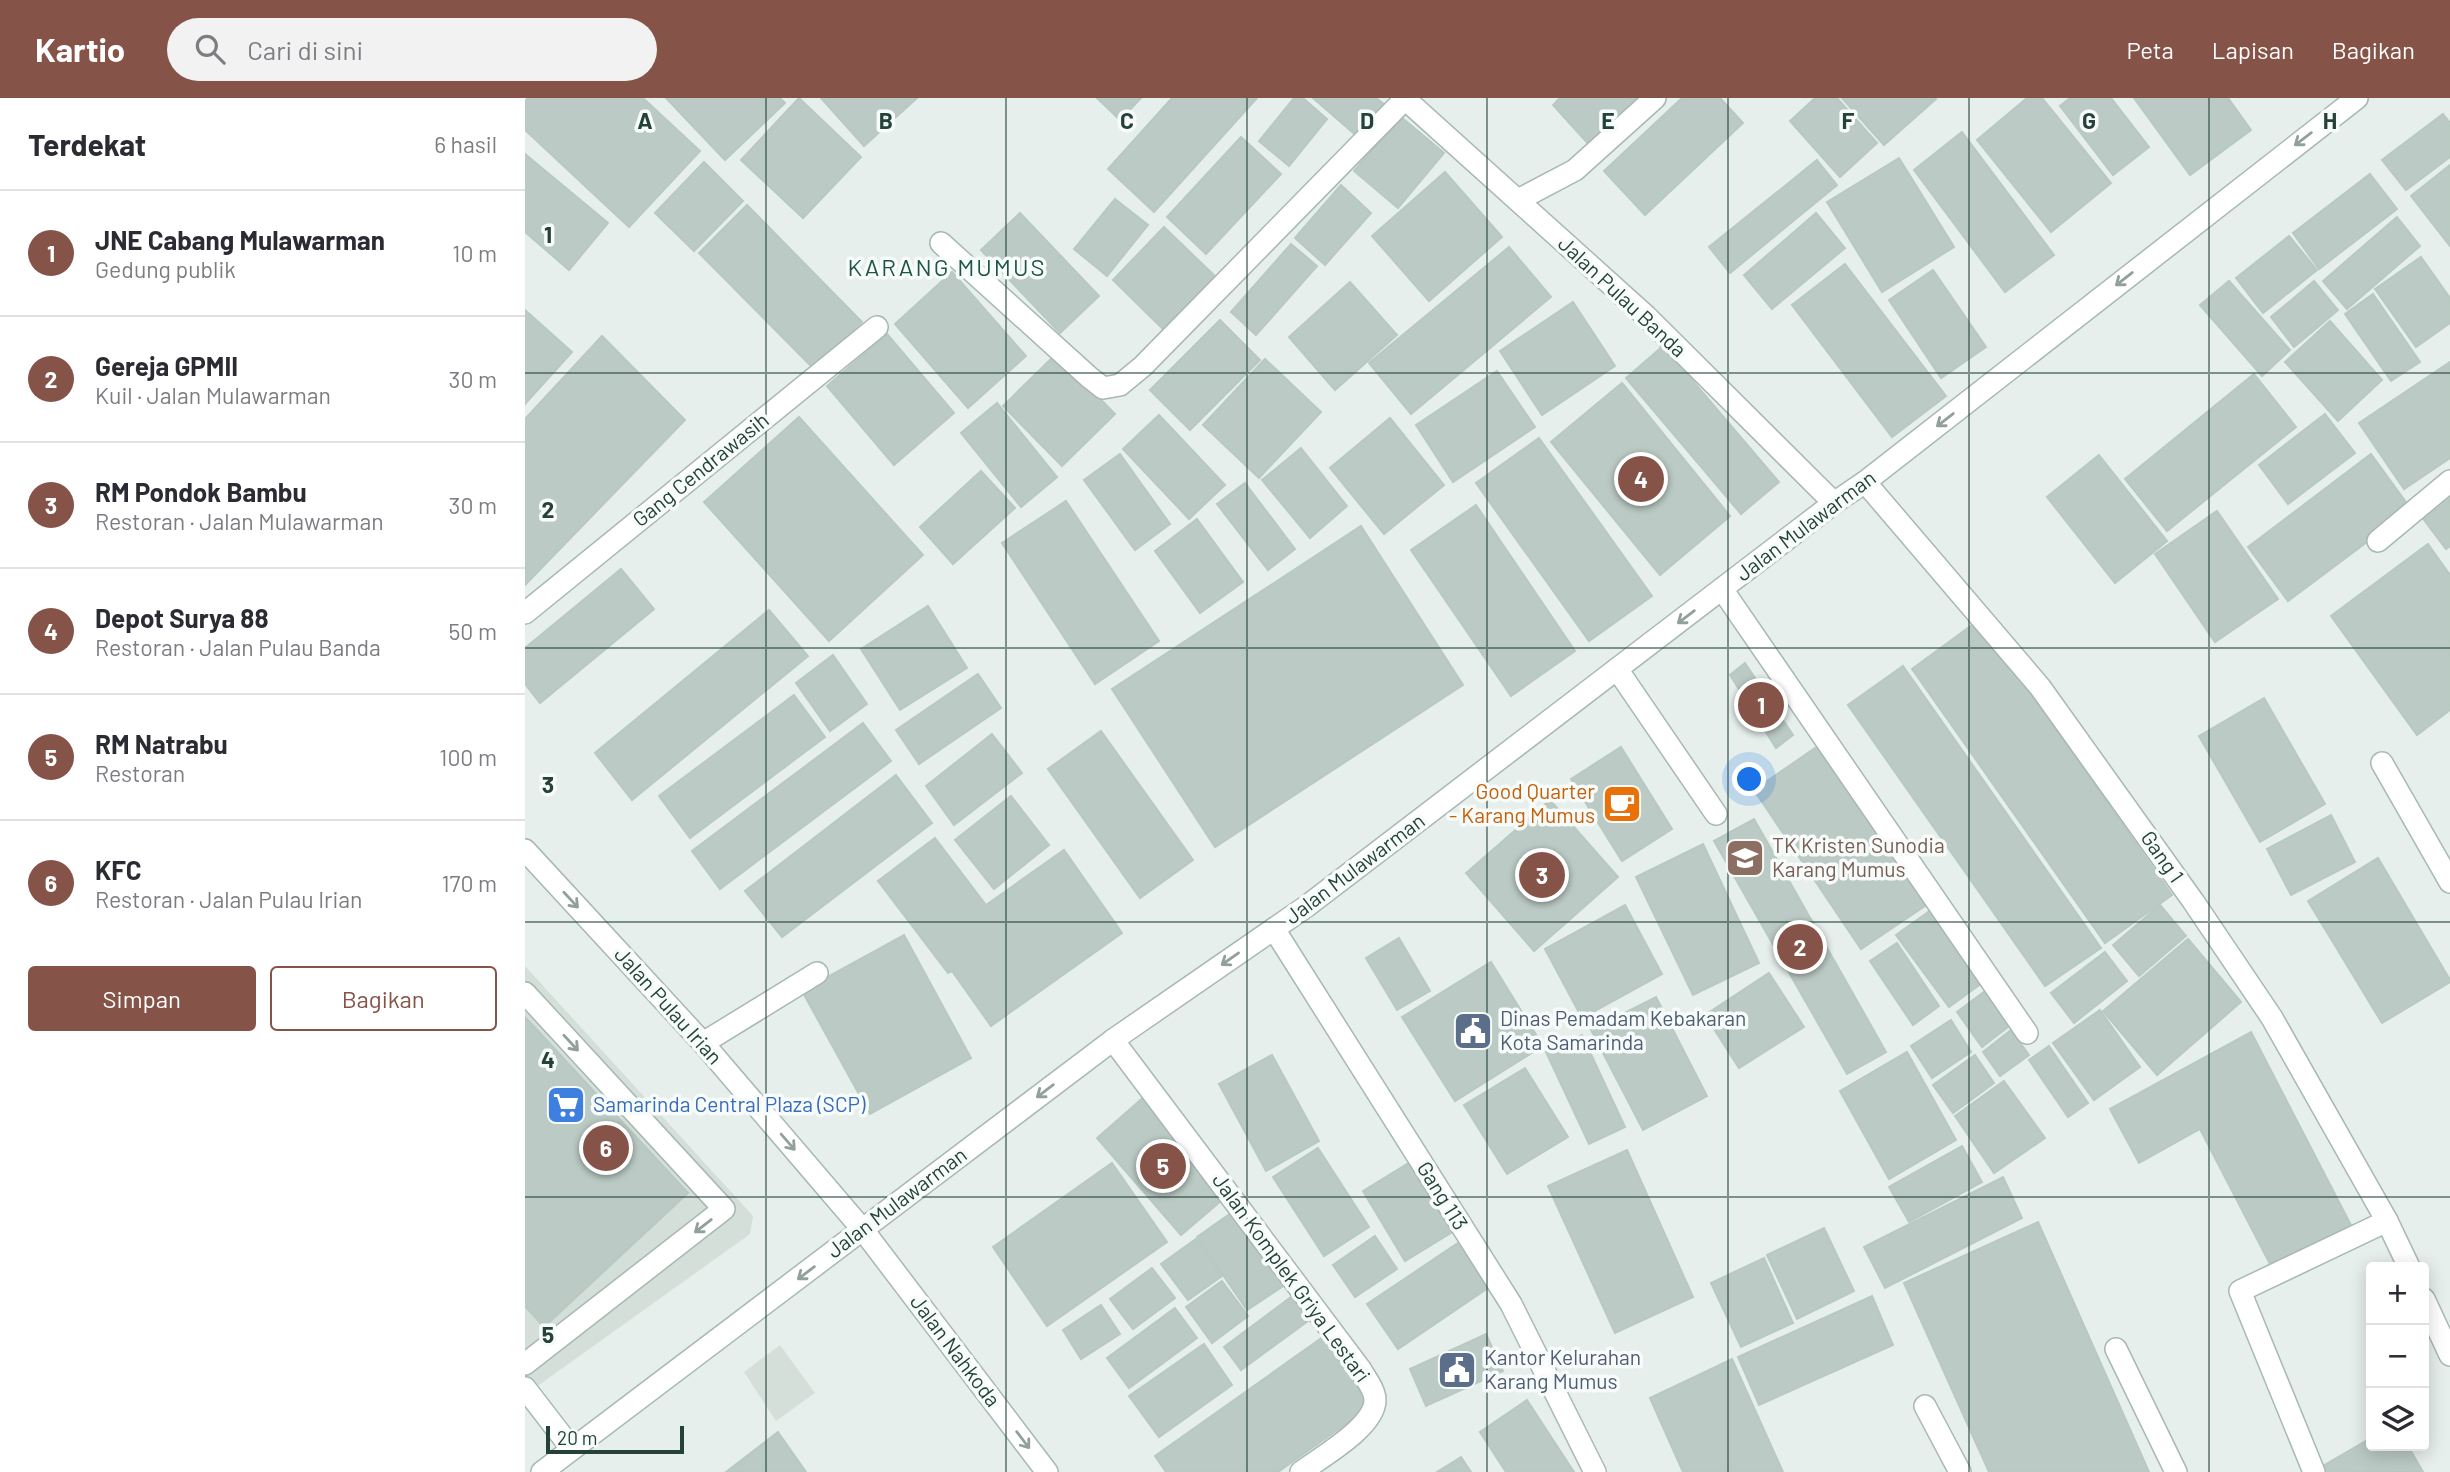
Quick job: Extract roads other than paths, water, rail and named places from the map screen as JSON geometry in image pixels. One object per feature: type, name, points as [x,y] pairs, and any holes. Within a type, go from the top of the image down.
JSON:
[{"type":"street","points":[[941,243],[1103,388],[1120,385],[1143,366],[1405,98]]},
{"type":"street","name":"Jalan Pulau Banda","points":[[1405,98],[1646,316],[1834,503]]},
{"type":"street","points":[[1518,200],[1575,170],[1655,98]]},
{"type":"street","name":"Jalan Mulawarman","points":[[542,1472],[1113,1040],[1307,906],[1865,482],[2357,98]]},
{"type":"street","name":"Gang Cendrawasih","points":[[525,613],[877,327]]},
{"type":"street","points":[[2378,541],[2450,481]]},
{"type":"street","name":"Gang 1","points":[[1865,482],[2040,687],[2185,889],[2272,1018],[2387,1221],[2407,1262]]},
{"type":"street","points":[[1722,589],[2027,1033]]},
{"type":"street","points":[[1617,669],[1716,814]]},
{"type":"street","points":[[2382,763],[2450,882]]},
{"type":"street","name":"Jalan Pulau Irian","points":[[525,850],[703,1043],[863,1230]]},
{"type":"street","name":"Gang 113","points":[[1274,929],[1511,1304],[1595,1472]]},
{"type":"street","points":[[703,1043],[817,973]]},
{"type":"street","points":[[525,993],[724,1209],[525,1364]]},
{"type":"street","name":"Jalan Komplek Griya Lestari","points":[[1113,1040],[1361,1370],[1373,1391],[1375,1401],[1366,1422],[1301,1472]]},
{"type":"street","points":[[2314,1472],[2239,1291],[2387,1221]]},
{"type":"street","name":"Jalan Nahkoda","points":[[863,1230],[1047,1472]]},
{"type":"street","points":[[2429,1310],[2450,1355]]},
{"type":"street","points":[[2116,1349],[2176,1472]]},
{"type":"street","points":[[525,1388],[572,1449]]},
{"type":"street","points":[[1925,1406],[1960,1472]]},
{"type":"place","name":"Depot Surya 88","points":[[1641,479]]},
{"type":"place","name":"JNE Cabang Mulawarman","points":[[1761,705]]},
{"type":"place","name":"Good Quarter - Karang Mumus","points":[[1622,804]]},
{"type":"place","name":"TK Kristen Sunodia Karang Mumus","points":[[1745,858]]},
{"type":"place","name":"RM Pondok Bambu","points":[[1542,875]]},
{"type":"place","name":"Gereja GPMII","points":[[1800,947]]},
{"type":"place","name":"Dinas Pemadam Kebakaran Kota Samarinda","points":[[1473,1031]]},
{"type":"place","name":"Samarinda Central Plaza (SCP)","points":[[566,1105]]},
{"type":"place","name":"KFC","points":[[606,1148]]},
{"type":"place","name":"RM Natrabu","points":[[1163,1166]]},
{"type":"place","name":"Kantor Kelurahan Karang Mumus","points":[[1457,1370]]},
{"type":"district","name":"KARANG MUMUS","points":[[947,268]]}]
